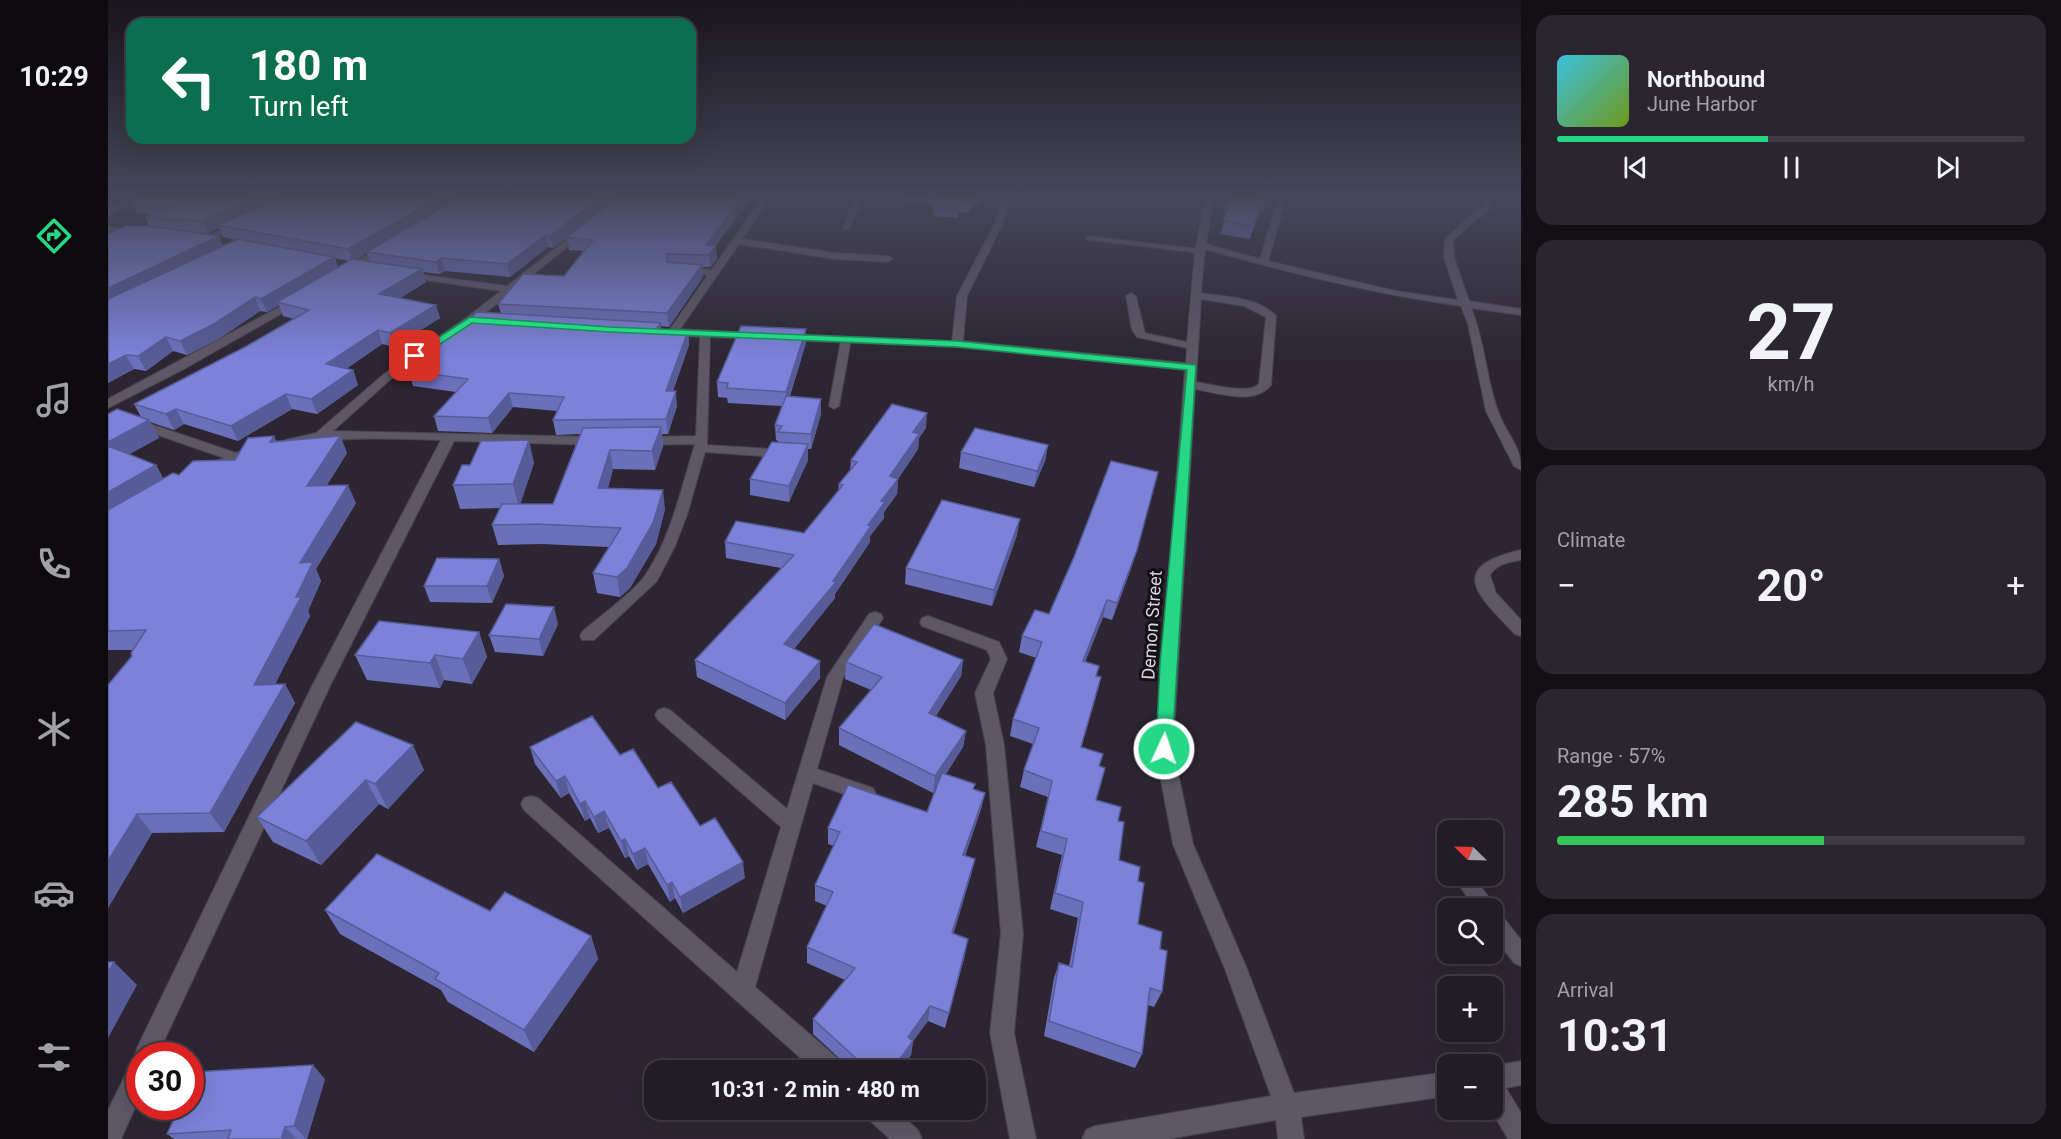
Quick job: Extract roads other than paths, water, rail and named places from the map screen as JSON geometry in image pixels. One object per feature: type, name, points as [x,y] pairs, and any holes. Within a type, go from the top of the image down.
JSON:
[{"type":"street","points":[[334,278],[346,266],[376,251]]},
{"type":"street","points":[[320,436],[388,376],[470,320],[557,251]]},
{"type":"street","points":[[673,332],[731,251]]},
{"type":"street","points":[[796,251],[888,260]]},
{"type":"street","points":[[957,344],[962,296],[984,251]]},
{"type":"street","name":"Demon Street","points":[[1200,251],[1168,664],[1164,749],[1183,844],[1236,969],[1287,1106],[1291,1139]]},
{"type":"street","points":[[1213,251],[1396,294],[1521,312]]},
{"type":"street","points":[[1263,263],[1266,251]]},
{"type":"street","points":[[1449,251],[1463,303],[1473,324],[1492,411],[1521,465]]},
{"type":"street","points":[[346,266],[374,270]]},
{"type":"street","points":[[396,273],[508,289]]},
{"type":"street","points":[[108,404],[180,367],[307,294]]},
{"type":"street","points":[[652,331],[957,344],[1191,376],[1246,393],[1259,391],[1265,385],[1271,316],[1266,310],[1254,305],[1196,295]]},
{"type":"street","points":[[1131,296],[1137,330],[1142,335],[1193,346]]},
{"type":"street","points":[[470,320],[492,322]]},
{"type":"street","points":[[588,636],[649,580],[668,546],[680,515],[701,444],[705,333]]},
{"type":"street","points":[[108,414],[235,456]]},
{"type":"street","points":[[198,474],[235,456],[320,436],[384,434],[449,438],[613,441]]},
{"type":"street","points":[[152,1042],[315,697],[449,438]]},
{"type":"street","points":[[635,441],[701,444],[795,454]]},
{"type":"street","points":[[1521,555],[1490,564],[1482,575],[1482,587],[1492,602],[1521,630]]},
{"type":"street","points":[[743,991],[835,677],[875,618]]},
{"type":"street","points":[[928,622],[993,646],[999,659],[984,693],[995,746],[1012,934],[1002,1033],[1023,1139]]},
{"type":"street","points":[[664,715],[791,824]]},
{"type":"street","points":[[806,773],[884,801]]},
{"type":"street","points":[[531,804],[821,1060]]},
{"type":"street","points":[[1503,1076],[1521,1073]]},
{"type":"street","points":[[1095,1139],[1287,1106],[1437,1086]]},
{"type":"street","points":[[108,1139],[126,1099]]},
{"type":"street","points":[[1503,1107],[1521,1137]]},
{"type":"street","points":[[888,1120],[909,1139]]},
{"type":"lane","points":[[672,270],[715,273]]},
{"type":"lane","points":[[834,406],[846,340]]},
{"type":"lane","points":[[1503,932],[1521,956]]}]
